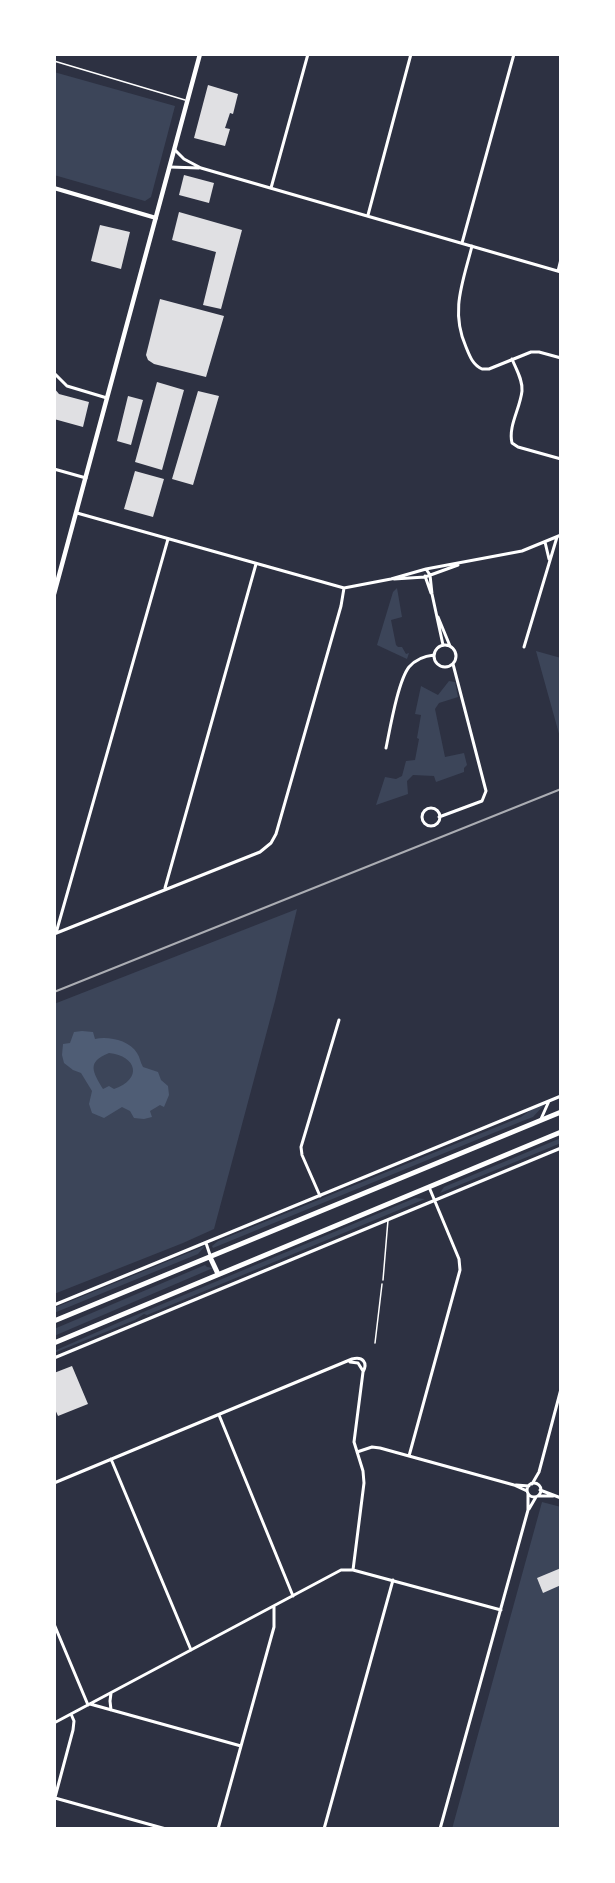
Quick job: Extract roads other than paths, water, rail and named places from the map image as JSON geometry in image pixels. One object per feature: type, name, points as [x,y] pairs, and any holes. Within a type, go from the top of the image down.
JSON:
[{"type":"highway","points":[[54,1321],[561,1112]]},
{"type":"highway","points":[[54,1343],[561,1132]]},
{"type":"highway","points":[[210,1257],[218,1274]]},
{"type":"main road","points":[[54,594],[201,54]]},
{"type":"street","points":[[271,188],[308,54]]},
{"type":"street","points":[[368,215],[411,54]]},
{"type":"street","points":[[462,244],[514,54]]},
{"type":"street","points":[[175,150],[184,159],[201,168],[559,272],[561,259]]},
{"type":"street","points":[[170,167],[201,168]]},
{"type":"street","points":[[54,189],[156,218]]},
{"type":"street","points":[[472,246],[459,296],[458,312],[461,336],[473,362],[477,367],[489,369],[531,352],[561,358]]},
{"type":"street","points":[[512,359],[522,382],[522,391],[510,435],[512,443],[518,447],[561,459]]},
{"type":"street","points":[[54,373],[67,386],[107,398]]},
{"type":"street","points":[[54,469],[86,478]]},
{"type":"street","points":[[76,513],[344,588],[391,579],[426,569],[522,551],[559,536]]},
{"type":"street","points":[[524,647],[549,561],[559,536]]},
{"type":"street","points":[[55,934],[168,539]]},
{"type":"street","points":[[545,542],[549,561]]},
{"type":"street","points":[[164,890],[256,564]]},
{"type":"street","points":[[391,579],[430,575],[462,564]]},
{"type":"street","points":[[426,569],[430,575],[443,645]]},
{"type":"street","points":[[426,569],[425,576],[432,594]]},
{"type":"street","points":[[55,934],[260,852],[269,846],[274,839],[341,606],[344,588]]},
{"type":"street","points":[[436,613],[456,655],[453,664],[448,668],[441,667],[436,663],[434,655],[437,648],[443,645],[450,646]]},
{"type":"street","points":[[386,748],[406,671],[420,657],[434,655]]},
{"type":"street","points":[[440,817],[437,811],[430,808],[425,810],[422,816],[423,822],[430,825],[436,824],[440,817],[482,801],[486,791],[453,664]]},
{"type":"street","points":[[320,1196],[302,1155],[302,1147],[339,1020]]},
{"type":"street","points":[[54,1305],[561,1096]]},
{"type":"street","points":[[541,1120],[549,1101]]},
{"type":"street","points":[[54,1358],[561,1148]]},
{"type":"street","points":[[409,1456],[460,1275],[459,1259],[429,1187]]},
{"type":"street","points":[[206,1243],[210,1257]]},
{"type":"street","points":[[54,1483],[358,1358],[365,1362],[355,1436],[364,1483],[353,1569]]},
{"type":"street","points":[[347,1362],[356,1362],[363,1372]]},
{"type":"street","points":[[528,1510],[540,1488],[539,1472],[561,1389]]},
{"type":"street","points":[[219,1415],[293,1596]]},
{"type":"street","points":[[357,1452],[372,1447],[514,1485],[537,1496],[555,1496]]},
{"type":"street","points":[[111,1459],[190,1650]]},
{"type":"street","points":[[440,1829],[528,1510],[530,1485],[539,1472]]},
{"type":"street","points":[[514,1485],[530,1485],[561,1498]]},
{"type":"street","points":[[54,1723],[341,1570],[353,1569],[501,1610]]},
{"type":"street","points":[[324,1829],[393,1580]]},
{"type":"street","points":[[218,1829],[274,1627],[274,1606]]},
{"type":"street","points":[[54,1624],[89,1705]]},
{"type":"street","points":[[111,1693],[111,1710]]},
{"type":"street","points":[[89,1705],[241,1746]]},
{"type":"street","points":[[71,1714],[74,1721],[73,1730],[55,1800],[166,1829]]},
{"type":"lane","points":[[54,61],[188,101]]},
{"type":"lane","points":[[383,1280],[388,1219]]},
{"type":"railway","points":[[54,992],[561,789]]}]
